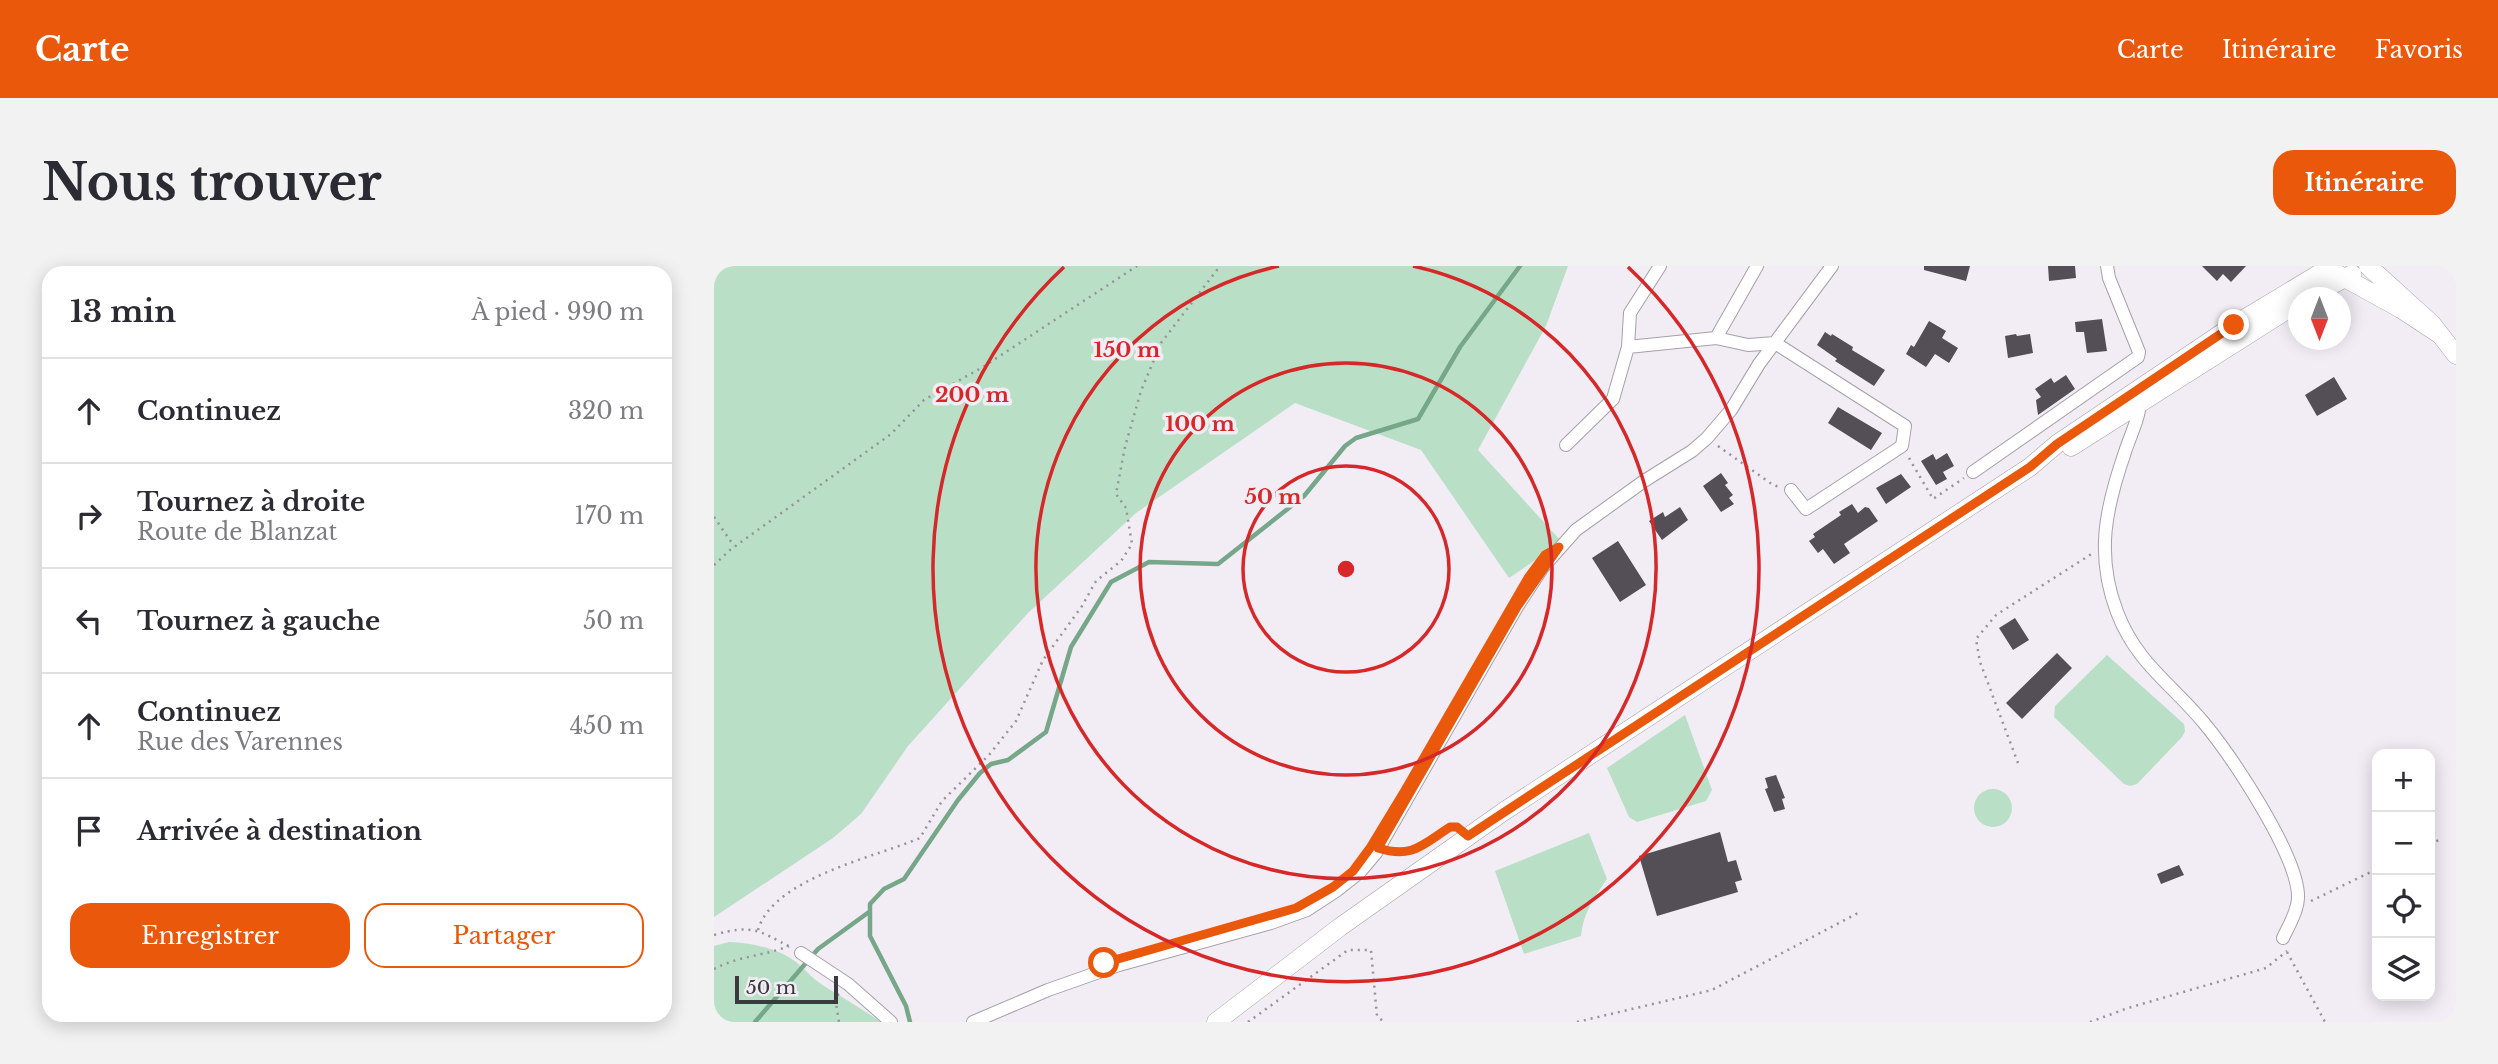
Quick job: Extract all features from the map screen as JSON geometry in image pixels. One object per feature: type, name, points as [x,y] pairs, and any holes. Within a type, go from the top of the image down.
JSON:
[{"type":"main road","points":[[1216,1022],[1340,926],[1468,836],[2030,467],[2064,452],[2234,325],[2331,270],[2367,266],[2424,317],[2456,355]]},
{"type":"main road","points":[[2318,287],[2331,270]]},
{"type":"main road","points":[[2331,270],[2401,309],[2439,334]]},
{"type":"main road","points":[[2138,398],[2288,309]]},
{"type":"street","points":[[1566,446],[1613,399],[1628,347],[1630,313],[1660,266]]},
{"type":"street","points":[[1716,338],[1757,266]]},
{"type":"street","points":[[973,1022],[1048,990],[1119,965],[1271,923],[1307,910],[1360,872],[1378,848],[1517,607],[1559,547],[1597,513],[1692,452],[1707,438],[1731,410],[1759,363],[1832,266]]},
{"type":"street","points":[[1973,472],[2138,357],[2139,352],[2109,278],[2107,266]]},
{"type":"street","points":[[1628,347],[1716,338],[1748,345],[1775,343],[1905,426],[1902,446],[1806,509],[1791,490]]},
{"type":"street","points":[[2138,398],[2110,495],[2105,546],[2111,592],[2131,641],[2148,666],[2204,723],[2258,800],[2292,871],[2298,894],[2297,907],[2283,939]]},
{"type":"street","points":[[795,950],[848,984],[891,1022]]},
{"type":"path","points":[[714,565],[734,547],[891,434],[924,400],[983,368],[1137,266]]},
{"type":"path","points":[[758,930],[761,920],[775,905],[810,880],[840,866],[920,838],[942,801],[989,755],[1016,721],[1043,660],[1082,606],[1096,581],[1121,561],[1132,544],[1126,508],[1116,494],[1125,447],[1141,391],[1161,343],[1220,266]]},
{"type":"path","points":[[1707,438],[1773,485],[1791,490]]},
{"type":"path","points":[[1902,446],[1933,499],[1973,472]]},
{"type":"path","points":[[714,517],[734,547]]},
{"type":"path","points":[[2018,763],[1980,662],[1976,639],[1996,615],[2105,546]]},
{"type":"path","points":[[1378,848],[1396,854],[1408,853],[1450,827],[1457,827],[1468,836]]},
{"type":"path","points":[[2435,842],[2441,839]]},
{"type":"path","points":[[2297,907],[2372,871]]},
{"type":"path","points":[[1577,1022],[1712,990],[1858,913]]},
{"type":"path","points":[[714,934],[737,928],[758,930],[795,950]]},
{"type":"path","points":[[714,970],[743,957],[795,950]]},
{"type":"path","points":[[1248,1022],[1348,950],[1371,950],[1377,1016],[1384,1022]]},
{"type":"path","points":[[2090,1022],[2128,1008],[2266,968],[2287,951],[2325,1022]]},
{"type":"path","points":[[839,1022],[835,998],[848,984]]},
{"type":"green space","points":[[714,266],[1568,266],[1546,326],[1478,450],[1562,542],[1509,578],[1421,450],[1295,403],[1136,513],[1028,613],[908,746],[861,814],[833,838],[714,917]]},
{"type":"green space","points":[[2107,655],[2184,724],[2182,737],[2137,784],[2130,786],[2124,784],[2054,717],[2055,706]]},
{"type":"green space","points":[[1685,715],[1712,790],[1706,801],[1637,822],[1629,817],[1607,768]]},
{"type":"green space","points":[[1993,789],[2006,795],[2012,808],[2006,821],[1993,827],[1980,821],[1974,808],[1980,795]]},
{"type":"green space","points":[[1589,833],[1607,879],[1587,913],[1581,936],[1524,954],[1495,871]]},
{"type":"green space","points":[[729,942],[764,947],[789,957],[821,984],[881,1022],[714,1022],[714,946]]},
{"type":"building","points":[[1924,266],[1970,266],[1966,281],[1924,270]]},
{"type":"building","points":[[2048,266],[2075,266],[2076,278],[2049,281]]},
{"type":"building","points":[[2202,266],[2246,266],[2231,282],[2223,274],[2217,281]]},
{"type":"building","points":[[2102,319],[2107,351],[2087,353],[2084,332],[2076,332],[2075,322]]},
{"type":"building","points":[[1929,321],[1946,331],[1942,338],[1958,348],[1949,363],[1935,354],[1926,367],[1906,354],[1911,345],[1914,347]]},
{"type":"building","points":[[1825,332],[1853,347],[1852,350],[1885,370],[1874,386],[1835,361],[1837,359],[1817,345]]},
{"type":"building","points":[[2030,334],[2033,353],[2008,358],[2005,336]]},
{"type":"building","points":[[2066,375],[2075,389],[2038,415],[2036,400],[2041,397],[2035,389],[2051,378],[2054,383]]},
{"type":"building","points":[[2334,377],[2347,399],[2317,416],[2305,395]]},
{"type":"building","points":[[1838,407],[1882,433],[1871,450],[1828,423]]},
{"type":"building","points":[[1947,453],[1954,466],[1943,472],[1947,479],[1936,485],[1921,461],[1933,454],[1936,460]]},
{"type":"building","points":[[1721,473],[1728,483],[1725,485],[1733,495],[1729,498],[1734,504],[1721,512],[1703,486]]},
{"type":"building","points":[[1901,474],[1911,487],[1886,504],[1876,488]]},
{"type":"building","points":[[1852,504],[1858,513],[1865,507],[1869,508],[1878,521],[1844,544],[1850,553],[1834,564],[1823,549],[1818,553],[1809,541],[1815,537],[1813,534]]},
{"type":"building","points":[[1680,507],[1688,520],[1662,540],[1649,521],[1663,512],[1665,517]]},
{"type":"building","points":[[1618,541],[1646,585],[1620,602],[1592,558]]},
{"type":"building","points":[[2015,618],[2029,640],[2013,650],[1999,628]]},
{"type":"building","points":[[2057,653],[2072,668],[2022,719],[2006,703]]},
{"type":"building","points":[[1776,775],[1785,798],[1782,799],[1785,809],[1774,812],[1765,789],[1768,788],[1765,778]]},
{"type":"building","points":[[1720,832],[1728,862],[1736,860],[1742,880],[1735,882],[1738,892],[1657,916],[1639,856]]},
{"type":"building","points":[[2179,865],[2184,875],[2161,884],[2157,874]]},
{"type":"waterway","points":[[910,1022],[906,1006],[870,936],[870,904],[884,889],[904,879],[958,800],[980,773],[991,764],[1008,760],[1046,732],[1071,647],[1111,582],[1149,562],[1218,564],[1304,496],[1345,446],[1356,438],[1418,419],[1460,347],[1520,266]]},
{"type":"waterway","points":[[755,1022],[818,949],[869,912]]},
{"type":"route","points":[[1104,963],[1296,908],[1333,887],[1353,871],[1404,792],[1528,578],[1545,555],[1559,547],[1517,607],[1378,848],[1396,854],[1408,853],[1450,827],[1457,827],[1468,836],[2030,467],[2057,444],[2234,325]]}]
